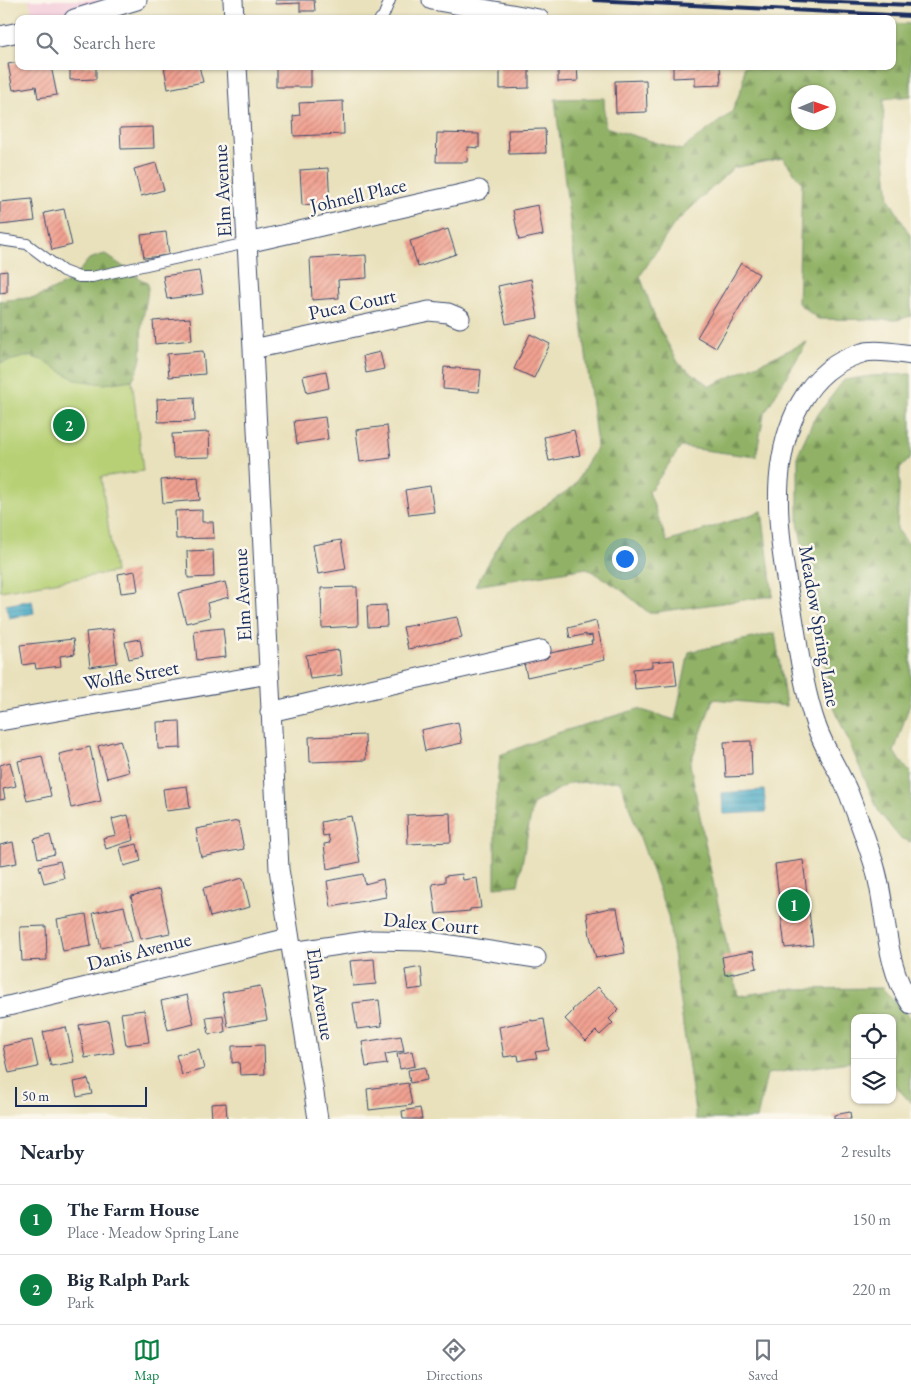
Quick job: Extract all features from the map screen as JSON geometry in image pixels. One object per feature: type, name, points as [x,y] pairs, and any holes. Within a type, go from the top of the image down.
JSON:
[{"type":"street","points":[[87,15],[137,0]]},
{"type":"street","points":[[233,0],[234,15]]},
{"type":"street","points":[[432,0],[517,15]]},
{"type":"street","points":[[0,36],[15,33]]},
{"type":"street","name":"Elm Avenue","points":[[237,70],[279,869],[318,1119]]},
{"type":"street","name":"Johnell Place","points":[[247,243],[479,190]]},
{"type":"street","name":"Puca Court","points":[[253,349],[429,311],[448,313],[460,318]]},
{"type":"street","name":"Meadow Spring Lane","points":[[911,355],[863,352],[838,363],[812,384],[802,398],[790,425],[784,444],[779,482],[785,572],[806,691],[816,726],[848,793],[873,860],[889,950],[901,988],[911,1004]]},
{"type":"street","points":[[270,712],[541,650]]},
{"type":"street","name":"Wolfle Street","points":[[0,721],[269,674]]},
{"type":"street","name":"Dalex Court","points":[[290,945],[373,940],[424,941],[536,958]]},
{"type":"street","name":"Danis Avenue","points":[[0,1008],[290,945]]},
{"type":"lane","points":[[384,15],[390,0]]},
{"type":"lane","points":[[0,240],[27,244],[62,271],[79,277],[92,277],[247,243]]},
{"type":"shaded area","points":[[29,0],[131,0],[80,15],[33,15]]},
{"type":"green space","points":[[896,23],[911,24],[911,96],[884,99],[883,136],[889,199],[911,237],[911,316],[897,320],[818,319],[798,303],[802,183],[783,158],[733,168],[674,224],[640,276],[658,326],[679,364],[710,386],[807,342],[764,414],[756,457],[681,447],[649,492],[667,542],[762,511],[773,596],[649,613],[620,589],[587,568],[475,586],[507,532],[574,486],[597,446],[555,99],[604,98],[605,127],[681,150],[732,112],[743,84],[744,70],[896,70]]},
{"type":"green space","points":[[105,254],[148,284],[142,323],[141,358],[132,380],[104,384],[76,380],[42,360],[29,356],[0,363],[0,301],[37,297],[71,281],[89,259]]},
{"type":"green space","points":[[121,289],[143,471],[101,477],[115,572],[0,591],[0,301]]},
{"type":"green space","points":[[911,374],[911,457],[900,469],[897,529],[911,547],[911,700],[894,752],[911,774],[911,842],[900,838],[879,812],[833,705],[798,522],[798,454],[813,421],[844,380],[871,376]]},
{"type":"green space","points":[[775,633],[786,706],[713,699],[690,764],[738,996],[783,989],[882,988],[911,1018],[911,1103],[896,1086],[896,1014],[851,1014],[851,1062],[767,1074],[757,1119],[696,1119],[668,916],[620,781],[570,783],[533,804],[518,885],[495,887],[495,812],[500,755],[557,733],[638,709],[675,720],[689,652]]},
{"type":"water","points":[[32,600],[34,613],[9,618],[6,605]]},
{"type":"water","points":[[764,790],[766,812],[723,814],[722,793]]},
{"type":"building","points":[[276,0],[314,0],[315,11],[300,11],[300,3],[276,4]]},
{"type":"building","points":[[15,63],[15,70],[52,70],[57,95],[38,98],[36,86],[13,90],[8,64]]},
{"type":"building","points":[[70,70],[96,70],[96,79],[70,80]]},
{"type":"building","points":[[165,70],[200,70],[203,82],[168,89]]},
{"type":"building","points":[[276,70],[311,70],[311,87],[276,87]]},
{"type":"building","points":[[500,70],[529,70],[529,88],[500,89]]},
{"type":"building","points":[[558,70],[577,70],[578,81],[558,82]]},
{"type":"building","points":[[673,70],[720,70],[721,85],[695,86],[695,77],[673,78]]},
{"type":"building","points":[[646,80],[647,112],[616,113],[615,81]]},
{"type":"building","points":[[343,101],[344,134],[294,136],[293,116],[300,115],[299,103]]},
{"type":"building","points":[[153,127],[154,148],[121,149],[120,128]]},
{"type":"building","points":[[545,129],[546,153],[509,154],[508,130]]},
{"type":"building","points":[[437,133],[479,134],[479,148],[468,147],[467,162],[436,162]]},
{"type":"building","points":[[156,163],[164,190],[141,196],[134,169]]},
{"type":"building","points":[[328,168],[330,203],[302,205],[300,170]]},
{"type":"building","points":[[32,199],[35,221],[0,225],[0,202]]},
{"type":"building","points":[[538,205],[543,235],[519,240],[513,210]]},
{"type":"building","points":[[64,209],[72,245],[52,250],[44,213]]},
{"type":"building","points":[[448,229],[456,254],[418,267],[410,241]]},
{"type":"building","points":[[166,232],[169,255],[144,258],[141,235]]},
{"type":"building","points":[[366,255],[367,278],[338,280],[339,298],[312,300],[310,258]]},
{"type":"building","points":[[741,263],[759,274],[716,348],[697,337]]},
{"type":"building","points":[[7,271],[7,292],[0,293],[0,272]]},
{"type":"building","points":[[199,271],[203,294],[167,299],[163,276]]},
{"type":"building","points":[[531,279],[538,318],[506,324],[498,286]]},
{"type":"building","points":[[190,318],[192,340],[155,344],[153,321]]},
{"type":"building","points":[[530,334],[550,344],[534,378],[514,369]]},
{"type":"building","points":[[203,351],[205,374],[169,377],[167,354]]},
{"type":"building","points":[[380,352],[384,369],[366,373],[363,356]]},
{"type":"building","points":[[444,367],[481,370],[479,392],[443,389]]},
{"type":"building","points":[[326,371],[329,388],[307,393],[303,376]]},
{"type":"building","points":[[194,397],[195,421],[158,422],[157,399]]},
{"type":"building","points":[[325,417],[328,439],[297,444],[294,421]]},
{"type":"building","points":[[387,426],[391,458],[360,462],[356,430]]},
{"type":"building","points":[[574,430],[580,455],[549,461],[544,437]]},
{"type":"building","points":[[209,432],[210,457],[173,458],[172,434]]},
{"type":"building","points":[[198,477],[200,500],[163,503],[161,480]]},
{"type":"building","points":[[430,486],[434,512],[409,515],[405,490]]},
{"type":"building","points":[[202,510],[202,522],[213,522],[214,538],[176,539],[175,511]]},
{"type":"building","points":[[341,540],[346,569],[318,574],[313,545]]},
{"type":"building","points":[[213,550],[214,577],[188,578],[187,551]]},
{"type":"building","points":[[135,571],[138,591],[121,593],[118,574]]},
{"type":"building","points":[[225,582],[229,597],[207,603],[210,617],[186,623],[178,593]]},
{"type":"building","points":[[357,587],[358,626],[322,628],[321,588]]},
{"type":"building","points":[[386,605],[387,626],[368,627],[367,606]]},
{"type":"building","points":[[457,617],[462,638],[408,649],[403,627]]},
{"type":"building","points":[[596,621],[605,660],[527,677],[523,659],[592,644],[592,635],[586,636],[586,634],[570,638],[568,628]]},
{"type":"building","points":[[223,628],[226,657],[197,660],[194,631]]},
{"type":"building","points":[[113,629],[117,663],[90,667],[86,632]]},
{"type":"building","points":[[73,639],[75,654],[60,656],[61,666],[36,669],[35,663],[23,665],[20,645]]},
{"type":"building","points":[[140,639],[143,656],[129,659],[125,642]]},
{"type":"building","points":[[339,650],[342,675],[310,679],[306,655]]},
{"type":"building","points":[[674,660],[677,685],[635,689],[633,669],[652,667],[652,662]]},
{"type":"building","points":[[180,721],[181,748],[158,749],[157,722]]},
{"type":"building","points":[[458,722],[462,743],[425,751],[421,730]]},
{"type":"building","points":[[365,735],[366,760],[310,762],[309,737]]},
{"type":"building","points":[[120,740],[129,772],[107,778],[98,746]]},
{"type":"building","points":[[751,741],[752,776],[726,777],[724,742]]},
{"type":"building","points":[[90,747],[101,801],[71,808],[59,754]]},
{"type":"building","points":[[42,756],[51,796],[27,801],[18,761]]},
{"type":"building","points":[[10,762],[16,786],[3,789],[5,799],[0,800],[0,765]]},
{"type":"building","points":[[187,786],[190,808],[166,811],[163,789]]},
{"type":"building","points":[[450,813],[451,842],[408,844],[407,815]]},
{"type":"building","points":[[128,815],[134,840],[106,849],[103,838],[116,835],[112,819]]},
{"type":"building","points":[[351,816],[360,862],[327,869],[324,844],[330,843],[328,835],[323,836],[321,822]]},
{"type":"building","points":[[238,821],[244,849],[201,857],[196,829]]},
{"type":"building","points":[[50,835],[55,854],[38,858],[34,839]]},
{"type":"building","points":[[13,842],[17,863],[0,866],[0,845]]},
{"type":"building","points":[[137,844],[141,861],[124,866],[120,848]]},
{"type":"building","points":[[803,860],[813,945],[785,948],[775,864]]},
{"type":"building","points":[[60,861],[64,878],[44,883],[39,866]]},
{"type":"building","points":[[363,874],[365,884],[383,879],[386,897],[331,907],[327,881]]},
{"type":"building","points":[[462,874],[463,880],[477,878],[481,908],[470,909],[470,911],[436,914],[432,884],[445,882],[445,876]]},
{"type":"building","points":[[243,878],[250,907],[210,917],[203,888]]},
{"type":"building","points":[[160,889],[170,933],[141,939],[131,896]]},
{"type":"building","points":[[124,906],[132,941],[101,948],[93,913]]},
{"type":"building","points":[[617,908],[625,953],[596,958],[590,936],[587,913]]},
{"type":"building","points":[[86,914],[91,946],[63,951],[57,919]]},
{"type":"building","points":[[46,926],[47,960],[22,961],[20,927]]},
{"type":"building","points":[[753,951],[757,968],[725,975],[722,957]]},
{"type":"building","points":[[374,959],[376,984],[353,986],[350,961]]},
{"type":"building","points":[[421,967],[423,988],[408,990],[405,970]]},
{"type":"building","points":[[260,986],[267,1020],[228,1027],[222,993]]},
{"type":"building","points":[[598,987],[619,1009],[609,1019],[613,1023],[600,1035],[596,1031],[586,1041],[565,1019],[572,1010]]},
{"type":"building","points":[[187,995],[194,1024],[168,1030],[161,1001]]},
{"type":"building","points":[[379,1000],[382,1026],[357,1029],[353,1003]]},
{"type":"building","points":[[144,1010],[149,1042],[126,1045],[121,1013]]},
{"type":"building","points":[[223,1015],[225,1032],[209,1034],[206,1017]]},
{"type":"building","points":[[544,1019],[549,1050],[535,1052],[537,1058],[519,1061],[518,1055],[504,1057],[499,1027]]},
{"type":"building","points":[[108,1020],[114,1053],[85,1058],[79,1025]]},
{"type":"building","points":[[66,1027],[74,1062],[51,1066],[43,1032]]},
{"type":"building","points":[[401,1036],[404,1051],[385,1054],[387,1064],[366,1067],[362,1042]]},
{"type":"building","points":[[32,1040],[38,1067],[9,1073],[3,1046]]},
{"type":"building","points":[[264,1045],[265,1074],[240,1075],[239,1062],[232,1063],[232,1046]]},
{"type":"building","points":[[199,1049],[204,1069],[182,1075],[176,1055]]},
{"type":"building","points":[[412,1051],[415,1066],[400,1069],[397,1054]]},
{"type":"building","points":[[425,1067],[427,1080],[410,1083],[408,1070]]},
{"type":"building","points":[[88,1079],[92,1094],[77,1097],[74,1082]]},
{"type":"building","points":[[408,1083],[412,1105],[369,1110],[367,1089]]},
{"type":"building","points":[[226,1103],[227,1119],[212,1119],[211,1104]]},
{"type":"building","points":[[420,1108],[422,1119],[403,1119],[402,1111]]},
{"type":"building","points":[[850,1112],[851,1119],[834,1119],[834,1115]]},
{"type":"railway","points":[[594,0],[891,15]]},
{"type":"railway","points":[[792,0],[911,5]]},
{"type":"railway","points":[[896,15],[911,16]]},
{"type":"place","name":"Big Ralph Park","points":[[69,425]]},
{"type":"place","name":"The Farm House","points":[[794,905]]}]
